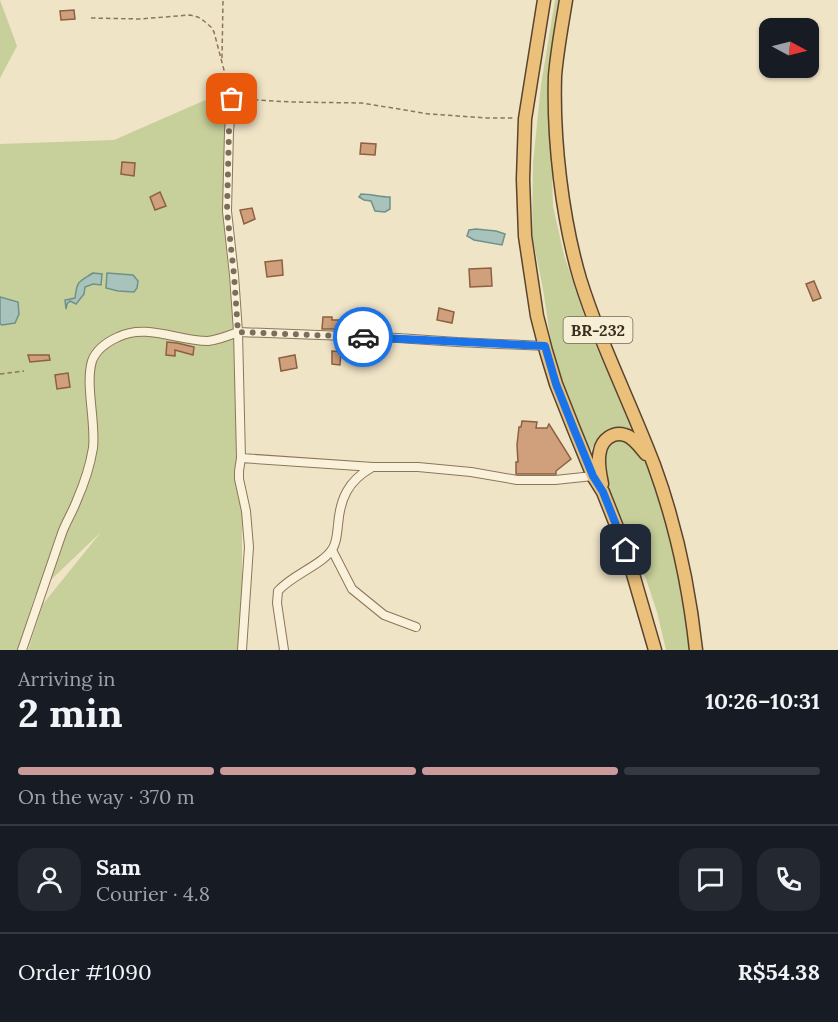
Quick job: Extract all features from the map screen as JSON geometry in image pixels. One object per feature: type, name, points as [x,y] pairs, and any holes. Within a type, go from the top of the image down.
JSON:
[{"type":"highway","name":"BR-232","points":[[544,0],[525,119],[523,179],[525,236],[537,316],[556,384],[626,550],[655,650]]},
{"type":"highway","name":"BR-232","points":[[566,0],[555,76],[555,106],[563,201],[568,228],[579,276],[592,317],[654,464],[669,509],[683,564],[696,650]]},
{"type":"highway","points":[[603,492],[599,454],[604,440],[611,435],[624,434],[630,437],[654,464]]},
{"type":"street","points":[[232,99],[227,211],[238,332],[241,458],[238,471],[246,511],[249,547],[243,650]]},
{"type":"street","points":[[22,650],[90,461],[93,434],[90,385],[92,363],[106,343],[116,337],[134,332],[209,341],[238,332],[545,346]]},
{"type":"street","points":[[241,458],[373,467],[426,468],[471,472],[517,480],[563,480],[593,476]]},
{"type":"street","points":[[284,650],[277,603],[278,591],[294,577],[326,557],[332,550],[340,505],[345,494],[356,478],[373,467]]},
{"type":"street","points":[[332,550],[352,589],[384,615],[416,627]]},
{"type":"path","points":[[222,62],[223,0]]},
{"type":"path","points":[[91,18],[139,19],[194,15],[211,27],[214,32],[232,99],[362,103],[429,114],[525,119]]},
{"type":"path","points":[[0,374],[24,371]]},
{"type":"green space","points":[[0,0],[17,46],[0,78]]},
{"type":"green space","points":[[555,0],[563,0],[550,104],[553,206],[564,255],[589,330],[634,432],[618,427],[607,430],[598,438],[590,452],[565,397],[553,356],[532,235],[533,163],[541,85]]},
{"type":"green space","points":[[226,91],[223,219],[232,305],[242,494],[242,621],[239,650],[28,650],[43,604],[101,532],[35,595],[18,650],[0,650],[0,144],[114,140]]},
{"type":"green space","points":[[620,440],[631,444],[644,456],[662,499],[683,582],[690,650],[666,650],[646,579],[603,478],[607,450],[610,445]]},
{"type":"water","points":[[361,194],[390,197],[390,209],[385,212],[375,211],[371,201],[359,197]]},
{"type":"water","points":[[469,230],[505,234],[502,245],[474,240],[467,236]]},
{"type":"water","points":[[93,273],[102,274],[101,285],[93,284],[85,287],[84,294],[76,304],[70,301],[66,309],[65,300],[75,298],[80,282]]},
{"type":"water","points":[[107,273],[133,275],[138,281],[137,288],[134,292],[106,288]]},
{"type":"water","points":[[0,297],[18,302],[19,314],[15,323],[0,324]]},
{"type":"building","points":[[74,10],[75,19],[61,20],[60,11]]},
{"type":"building","points":[[361,143],[376,144],[375,155],[360,154]]},
{"type":"building","points":[[122,162],[135,163],[134,176],[121,174]]},
{"type":"building","points":[[160,192],[166,206],[155,210],[150,197]]},
{"type":"building","points":[[252,208],[255,219],[244,224],[240,210]]},
{"type":"building","points":[[282,260],[283,275],[267,277],[265,262]]},
{"type":"building","points":[[491,268],[492,286],[470,287],[469,269]]},
{"type":"building","points":[[814,281],[821,298],[813,301],[806,284]]},
{"type":"building","points":[[439,308],[454,312],[452,323],[437,320]]},
{"type":"building","points":[[323,317],[343,320],[343,329],[322,329]]},
{"type":"building","points":[[167,342],[194,347],[193,355],[175,350],[175,356],[166,355]]},
{"type":"building","points":[[332,351],[341,352],[340,365],[332,364]]},
{"type":"building","points":[[28,355],[49,355],[50,360],[30,362]]},
{"type":"building","points":[[295,355],[297,368],[281,371],[279,358]]},
{"type":"building","points":[[68,373],[70,387],[57,389],[55,375]]},
{"type":"building","points":[[522,421],[537,422],[536,428],[547,428],[549,424],[571,459],[556,471],[556,474],[516,474],[519,427]]},
{"type":"way so far","points":[[232,99],[227,211],[238,332],[363,337]]},
{"type":"route","points":[[363,337],[545,346],[556,384],[573,427],[593,476],[603,492],[626,550]]}]
